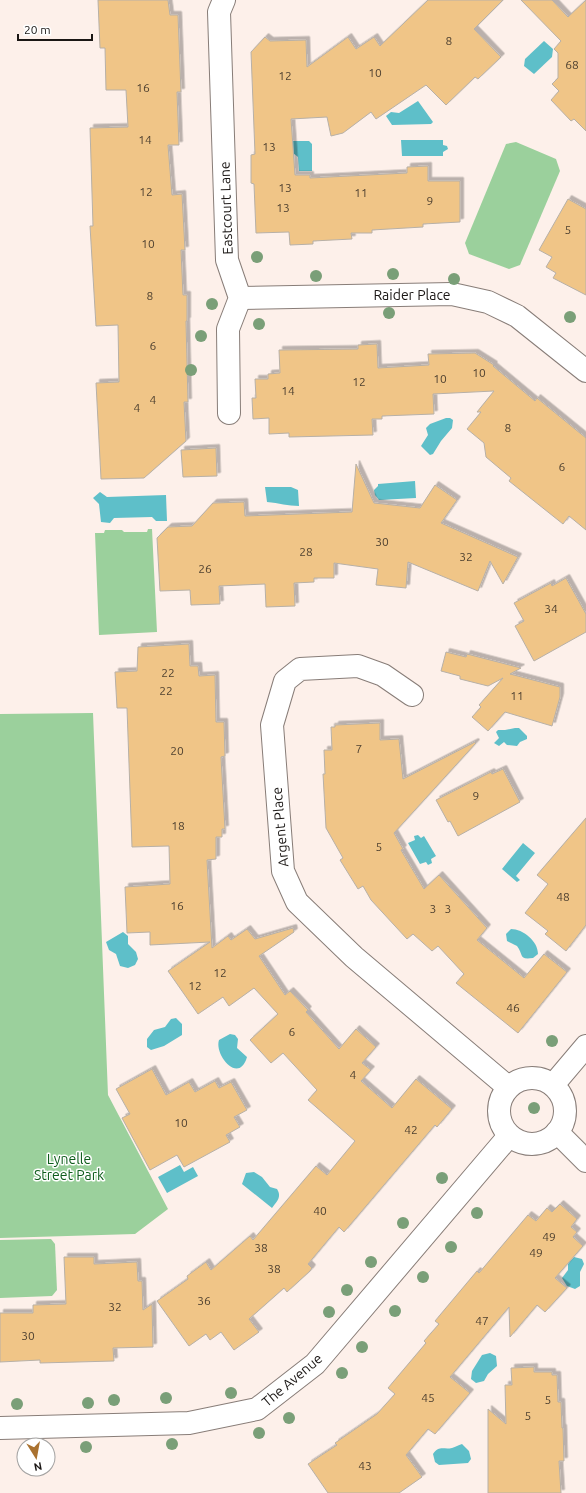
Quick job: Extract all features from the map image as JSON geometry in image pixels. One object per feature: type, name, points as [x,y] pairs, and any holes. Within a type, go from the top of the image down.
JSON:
[{"type":"street","name":"Eastcourt Lane","points":[[224,0],[219,12],[227,260],[240,298]]},
{"type":"street","name":"Raider Place","points":[[240,298],[452,294],[488,302],[518,316],[586,371]]},
{"type":"street","points":[[229,413],[228,329],[240,298]]},
{"type":"street","name":"Argent Place","points":[[412,695],[383,675],[358,666],[300,669],[285,681],[272,725],[283,871],[297,902],[303,908],[354,956],[508,1087]]},
{"type":"street","points":[[553,1085],[586,1046]]},
{"type":"street","points":[[535,1077],[553,1085],[560,1093],[564,1102],[565,1113],[563,1123],[557,1132],[549,1139],[534,1144],[518,1141],[509,1136],[502,1127],[498,1106],[508,1087],[525,1078],[535,1077]]},
{"type":"street","points":[[557,1132],[586,1162]]},
{"type":"street","name":"The Avenue","points":[[0,1428],[189,1423],[257,1409],[315,1364],[509,1136]]},
{"type":"green space","points":[[516,142],[556,159],[560,171],[520,265],[509,269],[469,254],[465,243],[506,144]]},
{"type":"green space","points":[[148,529],[152,529],[157,632],[99,635],[95,533],[104,533],[105,530],[147,532]]},
{"type":"green space","name":"Lynelle Street Park","points":[[93,713],[108,1095],[168,1209],[135,1234],[0,1238],[0,714]]},
{"type":"green space","points":[[51,1239],[55,1244],[57,1290],[52,1296],[0,1298],[0,1240]]},
{"type":"water","points":[[544,41],[553,49],[552,57],[534,74],[524,66],[525,59]]},
{"type":"water","points":[[418,101],[433,122],[431,124],[392,125],[386,116],[391,112],[399,113]]},
{"type":"water","points":[[401,140],[443,140],[443,145],[447,146],[448,149],[443,152],[443,156],[402,156]]},
{"type":"water","points":[[292,141],[309,141],[312,144],[312,171],[299,171],[298,157],[293,153]]},
{"type":"water","points":[[446,418],[453,420],[452,428],[441,441],[433,454],[430,455],[421,446],[428,435],[426,428],[430,424]]},
{"type":"water","points":[[415,481],[416,498],[379,500],[375,495],[374,490],[378,484]]},
{"type":"water","points":[[265,487],[291,487],[298,490],[299,506],[267,502]]},
{"type":"water","points":[[100,492],[107,497],[166,495],[167,521],[156,521],[152,517],[114,518],[110,523],[101,522],[99,504],[93,498]]},
{"type":"water","points":[[519,728],[527,736],[527,739],[520,742],[517,746],[507,745],[504,742],[499,746],[494,743],[499,738],[496,732],[498,730]]},
{"type":"water","points":[[418,835],[421,838],[424,836],[436,856],[431,859],[432,863],[428,865],[426,862],[420,864],[408,843],[415,840],[414,836]]},
{"type":"water","points":[[523,843],[535,853],[516,876],[520,880],[517,882],[502,869]]},
{"type":"water","points":[[511,929],[525,933],[533,940],[538,954],[533,958],[523,957],[517,946],[507,941],[506,934]]},
{"type":"water","points":[[123,932],[128,936],[128,944],[136,952],[138,959],[135,965],[128,968],[120,966],[116,954],[109,950],[106,942]]},
{"type":"water","points":[[176,1018],[182,1024],[182,1035],[164,1046],[151,1050],[147,1047],[147,1039],[154,1030],[165,1027],[171,1019]]},
{"type":"water","points":[[230,1034],[235,1035],[238,1039],[237,1048],[247,1057],[243,1065],[239,1068],[233,1068],[228,1065],[220,1053],[218,1046],[219,1040]]},
{"type":"water","points":[[180,1165],[184,1172],[193,1167],[198,1176],[167,1193],[158,1177]]},
{"type":"water","points":[[254,1172],[262,1177],[270,1187],[277,1189],[279,1194],[278,1199],[272,1208],[242,1184],[246,1173]]},
{"type":"water","points":[[574,1257],[582,1259],[584,1264],[580,1272],[580,1286],[575,1289],[567,1286],[562,1278],[568,1270],[568,1264]]},
{"type":"water","points":[[490,1353],[496,1356],[497,1366],[488,1374],[484,1381],[476,1383],[471,1379],[472,1371],[482,1355]]},
{"type":"water","points":[[462,1444],[469,1451],[471,1459],[468,1463],[439,1465],[435,1462],[433,1454],[435,1451],[442,1448],[452,1448]]},
{"type":"building","points":[[98,0],[168,0],[170,15],[178,15],[181,92],[177,92],[179,145],[168,145],[172,195],[182,194],[185,250],[181,250],[183,295],[187,295],[186,321],[188,402],[184,402],[186,441],[144,478],[101,479],[96,383],[119,382],[118,325],[96,326],[90,226],[93,226],[90,128],[128,127],[126,90],[106,90],[105,48],[100,48]]},
{"type":"building","points":[[428,0],[503,0],[474,29],[501,57],[478,79],[475,77],[446,105],[426,85],[376,119],[371,112],[343,133],[331,136],[327,117],[291,119],[295,175],[310,175],[310,178],[407,173],[407,167],[428,166],[428,181],[460,181],[460,222],[423,224],[423,227],[372,230],[372,233],[351,233],[352,239],[313,241],[313,244],[290,245],[289,232],[256,233],[254,184],[251,183],[251,155],[255,154],[251,52],[265,37],[270,41],[306,40],[307,67],[348,37],[356,49],[374,37],[380,46]]},
{"type":"building","points":[[521,0],[552,0],[568,17],[586,0],[586,131],[574,119],[571,121],[551,100],[559,91],[552,84],[558,78],[558,53],[554,49],[561,41]]},
{"type":"building","points":[[568,199],[586,209],[586,295],[553,278],[556,273],[546,267],[552,257],[539,250]]},
{"type":"building","points":[[377,344],[378,368],[429,365],[428,354],[475,353],[494,365],[493,366],[535,401],[537,398],[586,438],[586,530],[569,516],[563,524],[509,481],[511,478],[486,457],[484,443],[467,429],[481,412],[477,412],[494,391],[433,394],[434,414],[382,416],[382,419],[372,419],[373,435],[289,437],[289,433],[269,434],[269,418],[253,419],[252,398],[256,398],[255,379],[268,379],[268,374],[280,373],[279,350],[358,349],[358,345]]},
{"type":"building","points":[[216,448],[217,476],[183,477],[181,450]]},
{"type":"building","points":[[356,464],[374,503],[420,508],[435,485],[457,500],[441,523],[518,557],[503,584],[490,561],[478,591],[408,562],[406,588],[376,585],[378,569],[334,563],[334,578],[314,578],[314,582],[294,583],[295,606],[266,607],[265,584],[219,586],[220,604],[191,605],[190,590],[160,591],[157,538],[168,527],[192,526],[213,503],[244,502],[245,516],[352,512]]},
{"type":"building","points":[[566,578],[586,614],[586,632],[534,661],[515,626],[524,621],[514,603],[551,583],[552,586]]},
{"type":"building","points":[[189,644],[190,666],[198,666],[199,676],[215,675],[216,722],[224,722],[225,756],[221,757],[225,829],[222,829],[222,837],[216,837],[216,859],[207,860],[212,948],[228,936],[231,940],[247,929],[255,939],[293,928],[294,932],[259,956],[285,995],[290,991],[308,1010],[306,1012],[339,1049],[356,1029],[376,1047],[362,1063],[371,1070],[361,1081],[392,1108],[416,1079],[452,1109],[437,1127],[435,1125],[344,1232],[339,1227],[308,1264],[312,1268],[310,1271],[287,1292],[284,1288],[249,1319],[259,1332],[234,1350],[221,1332],[210,1340],[206,1334],[189,1346],[157,1301],[188,1279],[187,1276],[206,1262],[211,1270],[250,1236],[253,1240],[316,1166],[327,1175],[355,1141],[308,1100],[317,1090],[283,1053],[271,1063],[250,1040],[278,1014],[254,988],[229,1006],[223,997],[198,1014],[168,971],[210,942],[150,945],[150,932],[127,933],[125,887],[170,884],[169,846],[132,847],[127,708],[117,708],[115,672],[137,671],[138,647]]},
{"type":"building","points":[[446,652],[466,657],[467,654],[521,668],[510,674],[560,687],[560,697],[552,726],[505,712],[488,731],[472,717],[481,707],[479,705],[503,678],[488,686],[460,679],[460,676],[441,671]]},
{"type":"building","points":[[380,723],[380,740],[399,739],[403,779],[475,742],[476,743],[394,833],[403,849],[401,850],[424,889],[439,875],[487,928],[477,940],[524,978],[544,954],[567,972],[518,1033],[456,983],[464,974],[438,946],[432,951],[413,934],[407,939],[371,900],[363,886],[358,889],[340,860],[343,858],[326,828],[323,774],[325,774],[324,750],[332,750],[331,727],[335,727],[335,725]]},
{"type":"building","points":[[503,769],[520,802],[458,836],[450,821],[448,822],[436,800],[491,772],[492,774]]},
{"type":"building","points":[[586,818],[586,925],[566,951],[545,934],[548,931],[525,913],[548,884],[537,875]]},
{"type":"building","points":[[152,1069],[166,1095],[189,1082],[195,1092],[215,1081],[219,1088],[231,1082],[247,1110],[234,1117],[240,1127],[226,1135],[230,1142],[184,1167],[177,1155],[150,1170],[122,1118],[130,1114],[116,1089]]},
{"type":"building","points":[[560,1204],[577,1219],[571,1227],[577,1232],[573,1237],[583,1246],[555,1278],[567,1288],[545,1312],[537,1305],[510,1337],[509,1307],[450,1377],[470,1393],[435,1434],[428,1429],[406,1455],[422,1477],[399,1493],[328,1493],[308,1464],[337,1445],[335,1443],[377,1414],[395,1394],[388,1388],[426,1343],[424,1341],[439,1324],[435,1321],[477,1271],[479,1273],[528,1215],[536,1221],[547,1208],[552,1212]]},
{"type":"building","points":[[64,1257],[94,1257],[94,1264],[137,1262],[138,1281],[142,1281],[143,1310],[152,1304],[153,1347],[113,1348],[114,1361],[40,1363],[40,1360],[0,1362],[0,1313],[33,1313],[33,1305],[66,1304]]},
{"type":"building","points":[[534,1367],[534,1372],[552,1372],[552,1375],[557,1375],[558,1402],[561,1402],[563,1428],[564,1461],[559,1461],[561,1493],[488,1493],[488,1409],[506,1424],[505,1385],[512,1385],[511,1368]]}]
